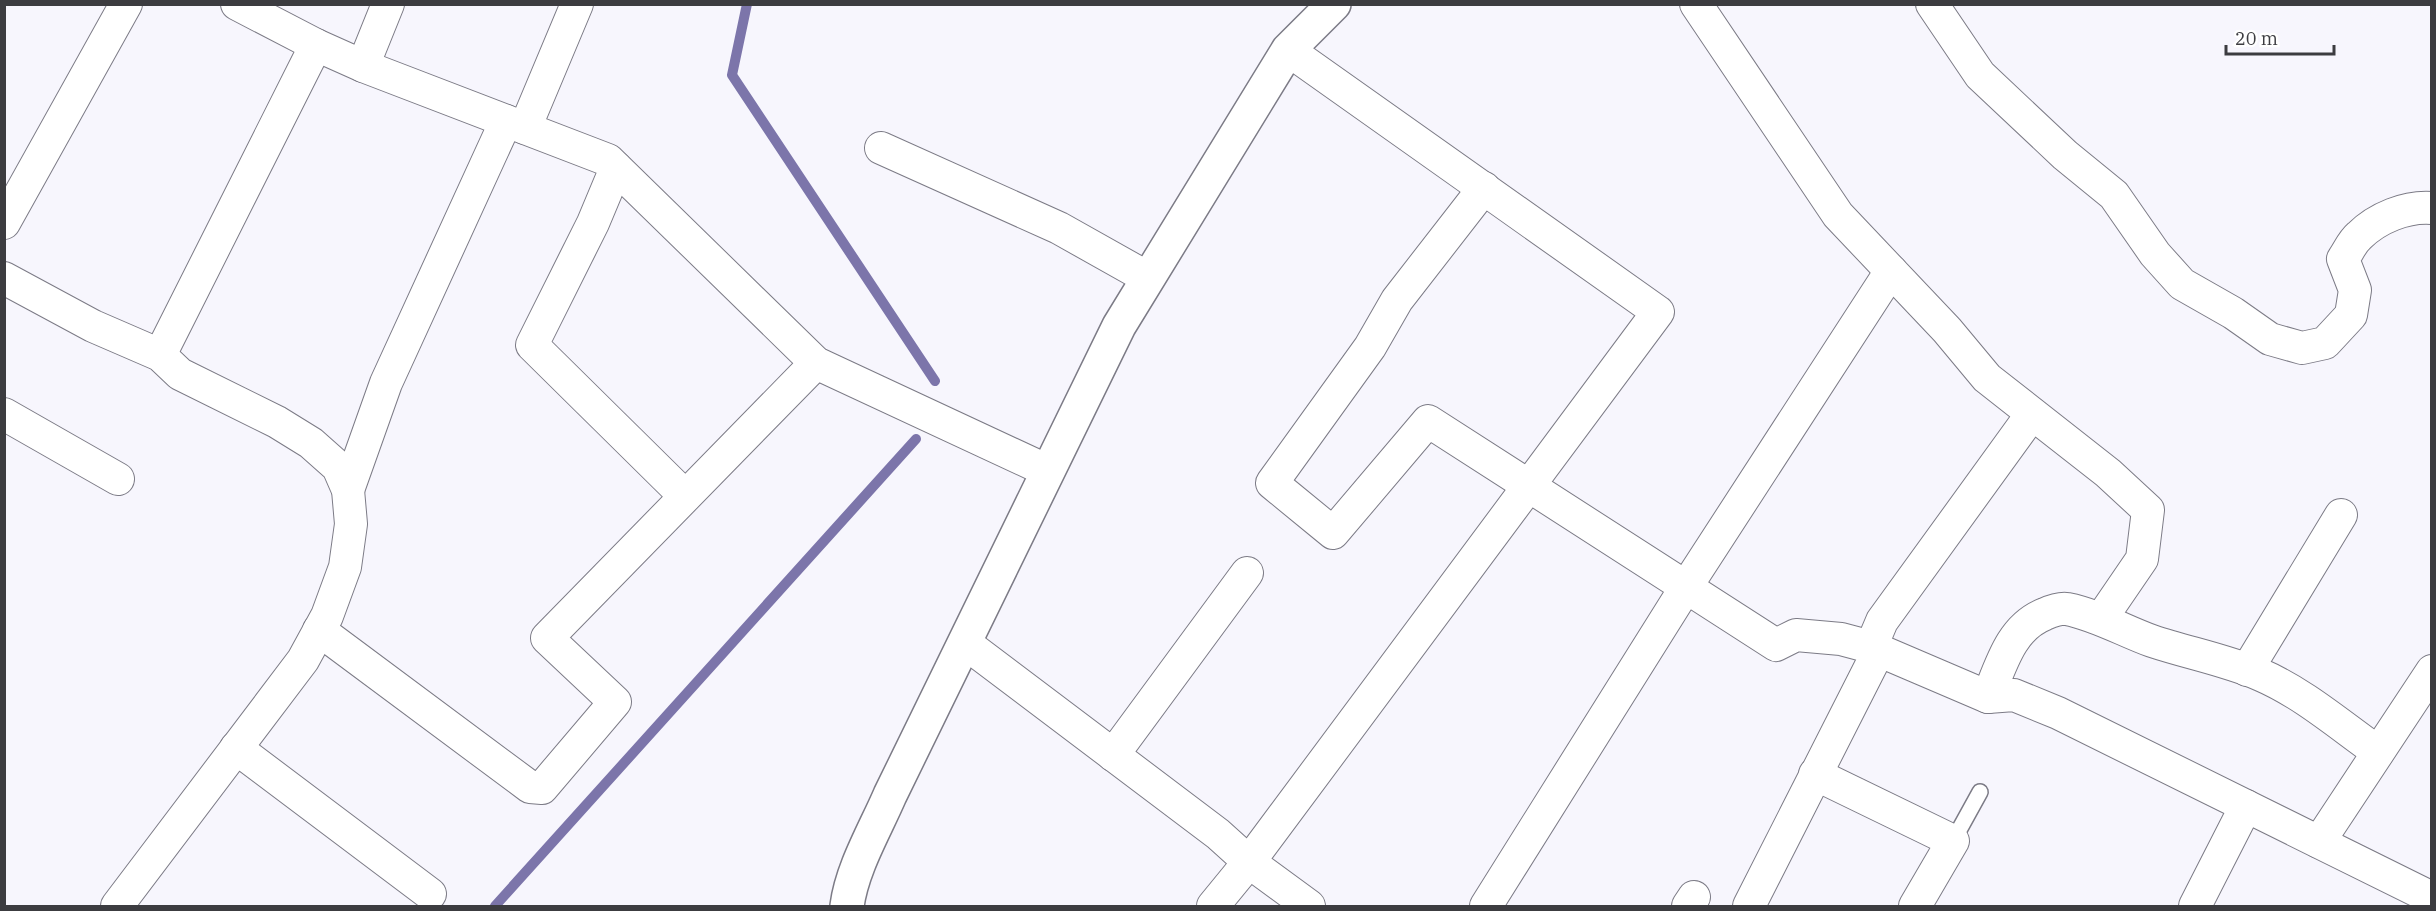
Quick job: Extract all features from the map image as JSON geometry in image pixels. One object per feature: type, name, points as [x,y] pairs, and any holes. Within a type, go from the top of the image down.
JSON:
[{"type":"main road","points":[[847,906],[855,877],[890,795],[1119,326],[1288,50],[1334,4]]},
{"type":"street","points":[[4,223],[126,4]]},
{"type":"street","points":[[237,4],[316,45],[363,66],[608,160],[816,363],[1048,471]]},
{"type":"street","points":[[363,66],[388,4]]},
{"type":"street","points":[[348,490],[386,383],[577,4]]},
{"type":"street","points":[[1696,4],[1838,215],[1947,330],[1987,378],[2108,473],[2148,510],[2142,559],[2101,619]]},
{"type":"street","points":[[1932,4],[1980,75],[2065,155],[2114,195],[2155,254],[2182,284],[2233,313],[2270,339],[2302,348],[2325,343],[2351,315],[2355,290],[2343,259],[2358,237],[2385,217],[2422,207],[2432,208]]},
{"type":"street","points":[[159,355],[316,45]]},
{"type":"street","points":[[1213,906],[1249,862],[1658,312],[1288,50]]},
{"type":"street","points":[[881,148],[1059,228],[1148,278]]},
{"type":"street","points":[[616,168],[593,223],[532,345],[685,496]]},
{"type":"street","points":[[1484,189],[1397,300],[1370,347],[1272,483],[1333,533],[1428,421],[1776,645],[1796,636],[1841,639],[1875,648],[1988,697],[2014,695],[2058,712],[2432,898]]},
{"type":"street","points":[[1486,906],[1686,587],[1891,271]]},
{"type":"street","points":[[4,278],[93,326],[159,355],[180,374],[277,422],[311,443],[338,467],[348,490],[351,524],[345,567],[320,630],[303,660],[117,906]]},
{"type":"street","points":[[320,630],[530,787],[542,788],[615,702],[547,638],[816,363]]},
{"type":"street","points":[[4,414],[118,479]]},
{"type":"street","points":[[1749,906],[1875,648],[1882,621],[2032,414]]},
{"type":"street","points":[[2247,670],[2341,515]]},
{"type":"street","points":[[1113,755],[1247,573]]},
{"type":"street","points":[[1988,697],[2008,650],[2023,626],[2044,614],[2064,608],[2101,619],[2152,641],[2261,675],[2305,700],[2378,752]]},
{"type":"street","points":[[965,643],[1218,834],[1249,862],[1309,906]]},
{"type":"street","points":[[2319,842],[2432,671]]},
{"type":"street","points":[[236,748],[430,894]]},
{"type":"street","points":[[1815,774],[1953,841],[1915,906]]},
{"type":"street","points":[[2195,906],[2246,806]]},
{"type":"lane","points":[[1953,841],[1980,792]]},
{"type":"waterway","points":[[747,4],[732,75],[935,381]]},
{"type":"waterway","points":[[495,906],[916,439]]}]
